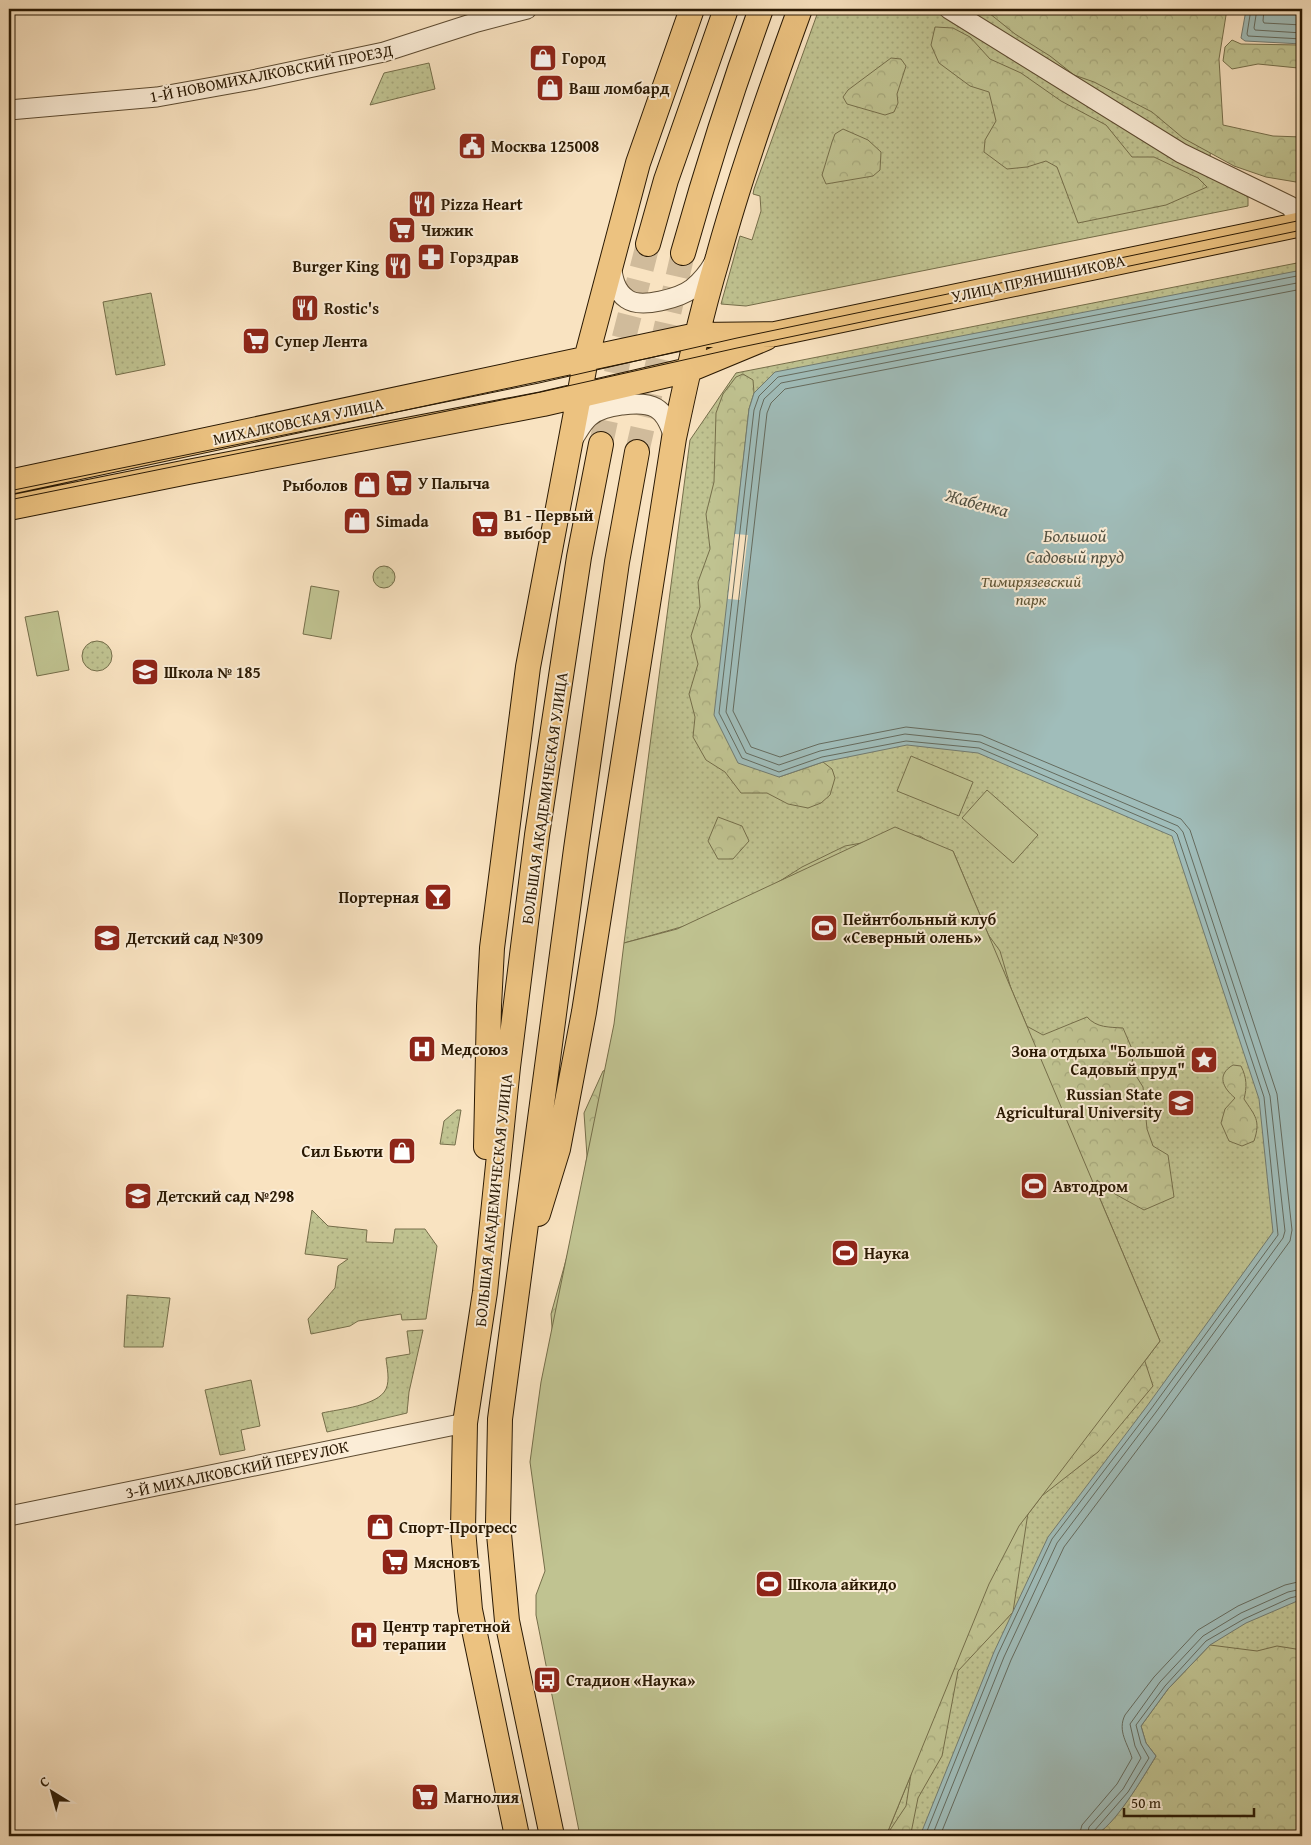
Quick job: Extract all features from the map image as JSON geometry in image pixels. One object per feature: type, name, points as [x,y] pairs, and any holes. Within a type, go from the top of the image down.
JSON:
[{"type":"main road","points":[[485,1292],[486,1111],[492,948],[528,666],[586,359],[640,155],[692,9]]},
{"type":"main road","points":[[648,244],[666,180],[726,9]]},
{"type":"main road","points":[[683,253],[699,194],[729,100],[761,9]]},
{"type":"main road","points":[[518,1281],[558,1149],[584,1012],[674,438],[689,370],[718,256],[775,78],[800,9]]},
{"type":"main road","name":"УЛИЦА ПРЯНИШНИКОВА","points":[[579,396],[689,370],[775,334],[1302,223]]},
{"type":"main road","name":"УЛИЦА ПРЯНИШНИКОВА","points":[[586,359],[697,335],[775,334]]},
{"type":"main road","name":"МИХАЛКОВСКАЯ УЛИЦА","points":[[9,482],[586,359]]},
{"type":"main road","name":"МИХАЛКОВСКАЯ УЛИЦА","points":[[9,508],[579,396]]},
{"type":"main road","name":"БОЛЬШАЯ АКАДЕМИЧЕСКАЯ УЛИЦА","points":[[517,1836],[470,1610],[463,1529],[465,1422],[485,1292],[508,1067],[537,835],[579,557],[601,444]]},
{"type":"main road","name":"БОЛЬШАЯ АКАДЕМИЧЕСКАЯ УЛИЦА","points":[[552,1836],[506,1620],[498,1523],[500,1419],[617,562],[637,452]]},
{"type":"street","name":"1-Й НОВОМИХАЛКОВСКИЙ ПРОЕЗД","points":[[9,110],[157,97],[252,80],[384,52],[477,22],[527,9]]},
{"type":"street","name":"УЛИЦА ПРЯНИШНИКОВА","points":[[949,9],[1180,153],[1290,206],[1302,223]]},
{"type":"street","points":[[610,264],[619,293],[627,300],[635,303],[649,302],[669,298],[691,289],[703,279],[718,256]]},
{"type":"street","points":[[569,446],[590,416],[611,406],[636,403],[647,404],[662,413],[668,420],[674,438]]},
{"type":"street","name":"3-Й МИХАЛКОВСКИЙ ПЕРЕУЛОК","points":[[9,1516],[465,1422]]},
{"type":"green space","points":[[819,9],[1219,9],[1209,174],[1248,197],[1248,206],[746,306],[721,304],[740,236],[752,240],[761,211],[760,196],[753,194],[754,189]]},
{"type":"green space","points":[[984,9],[1227,9],[1219,59],[1223,125],[1273,136],[1302,137],[1302,183],[1266,177],[1234,166],[1183,138],[1152,112],[1094,82],[1074,75],[1050,56],[1015,34]]},
{"type":"green space","points":[[935,27],[953,28],[970,37],[990,59],[1021,73],[1061,101],[1106,125],[1132,157],[1154,157],[1198,178],[1207,187],[1166,205],[1078,223],[1057,167],[1046,161],[1027,167],[1007,169],[984,152],[985,140],[996,121],[989,92],[970,86],[939,63],[931,45]]},
{"type":"green space","points":[[1232,40],[1241,44],[1300,45],[1302,47],[1302,66],[1298,68],[1258,64],[1232,69],[1223,61],[1225,47]]},
{"type":"green space","points":[[891,58],[901,59],[906,66],[897,94],[898,103],[894,112],[885,115],[847,104],[843,97],[848,90]]},
{"type":"green space","points":[[429,63],[435,89],[370,105],[384,73]]},
{"type":"green space","points":[[843,129],[868,140],[881,152],[880,170],[873,176],[826,184],[822,175],[832,142],[835,134]]},
{"type":"green space","name":"Большой Садовый пруд","points":[[1302,262],[1302,1836],[886,1836],[989,1584],[1019,1526],[1160,1341],[953,851],[624,943],[690,440],[736,373]]},
{"type":"green space","points":[[151,293],[165,365],[116,375],[103,302]]},
{"type":"green space","points":[[743,374],[753,380],[754,393],[749,409],[728,599],[779,777],[823,762],[832,769],[835,778],[830,795],[821,803],[808,808],[788,804],[767,793],[741,793],[725,772],[706,760],[693,737],[695,717],[689,694],[698,664],[691,636],[700,607],[698,582],[710,549],[706,514],[714,482],[716,413],[723,394],[736,377]]},
{"type":"green space","points":[[380,566],[388,566],[395,573],[395,581],[388,588],[380,588],[373,581],[373,573]]},
{"type":"green space","points":[[311,586],[339,591],[331,639],[303,634]]},
{"type":"green space","points":[[58,611],[69,670],[37,676],[25,617]]},
{"type":"green space","points":[[97,641],[107,646],[112,656],[107,666],[97,671],[87,666],[82,656],[87,646]]},
{"type":"green space","points":[[911,756],[973,782],[959,816],[897,791]]},
{"type":"green space","points":[[987,790],[1038,835],[1013,863],[962,818]]},
{"type":"green space","points":[[718,817],[742,826],[749,841],[733,859],[718,859],[708,841]]},
{"type":"green space","name":"Наука","points":[[895,827],[953,851],[1160,1341],[1019,1526],[989,1584],[886,1836],[580,1836],[536,1615],[536,1595],[545,1571],[530,1462],[541,1382],[614,1024],[624,943],[677,929]]},
{"type":"green space","name":"Наука","points":[[920,836],[937,847],[966,904],[1000,951],[1021,1023],[1043,1035],[1087,1017],[1099,1025],[1123,1028],[1132,1049],[1133,1071],[1143,1087],[1147,1129],[1153,1146],[1168,1155],[1174,1197],[1144,1210],[1115,1194],[1097,1180],[1095,1209],[1153,1386],[1098,1452],[1029,1506],[1013,1612],[958,1671],[942,1756],[918,1798],[911,1833],[909,1836],[886,1836],[906,1806],[916,1742],[555,1366],[551,1314],[578,1217],[587,1156],[584,1113],[603,1071],[656,1051],[709,926],[802,867],[845,846],[894,837]]},
{"type":"green space","points":[[1233,1065],[1241,1066],[1243,1070],[1246,1082],[1244,1099],[1254,1114],[1257,1123],[1254,1141],[1242,1146],[1229,1141],[1221,1123],[1225,1109],[1235,1098],[1227,1090],[1223,1082],[1224,1073]]},
{"type":"green space","points":[[457,1110],[461,1110],[455,1145],[440,1144],[444,1121]]},
{"type":"green space","points":[[312,1210],[328,1226],[367,1230],[366,1242],[393,1243],[395,1229],[425,1229],[437,1246],[426,1319],[402,1320],[401,1314],[358,1321],[350,1326],[311,1334],[308,1319],[335,1288],[338,1266],[348,1259],[305,1254]]},
{"type":"green space","points":[[127,1295],[170,1298],[163,1347],[124,1347]]},
{"type":"green space","points":[[423,1330],[409,1392],[407,1413],[327,1432],[322,1413],[367,1403],[382,1395],[388,1382],[386,1358],[410,1354],[407,1331]]},
{"type":"green space","points":[[251,1380],[260,1426],[241,1430],[245,1450],[220,1455],[205,1390]]},
{"type":"green space","points":[[1210,1645],[1257,1651],[1277,1646],[1302,1650],[1302,1836],[1093,1836],[1110,1823],[1119,1812],[1156,1756],[1146,1743],[1141,1726],[1168,1689]]},
{"type":"water","points":[[1246,10],[1302,11],[1302,44],[1245,41],[1241,38]]},
{"type":"water","name":"Большой Садовый пруд","points":[[1302,270],[1302,1599],[1246,1623],[1210,1645],[1168,1689],[1141,1726],[1146,1743],[1156,1756],[1119,1813],[1101,1831],[1093,1836],[920,1836],[994,1652],[1048,1537],[1147,1406],[1273,1232],[1259,1099],[1172,836],[978,753],[907,745],[823,762],[779,777],[738,763],[714,715],[749,409],[754,393],[775,372]]},
{"type":"pier","points":[[735,534],[748,535],[740,600],[728,599]]},
{"type":"tunnel","points":[[601,444],[621,349],[648,244]]},
{"type":"tunnel","points":[[637,452],[683,253]]},
{"type":"tram line","points":[[9,491],[539,383],[737,338],[1302,220]]},
{"type":"tram line","points":[[9,500],[541,392],[737,348],[1302,230]]},
{"type":"place","name":"Город","points":[[543,58]]},
{"type":"place","name":"Ваш ломбард","points":[[550,88]]},
{"type":"place","name":"Москва 125008","points":[[472,146]]},
{"type":"place","name":"Pizza Heart","points":[[422,204]]},
{"type":"place","name":"Чижик","points":[[402,230]]},
{"type":"place","name":"Горздрав","points":[[431,257]]},
{"type":"place","name":"Burger King","points":[[398,266]]},
{"type":"place","name":"Rostic's","points":[[305,308]]},
{"type":"place","name":"Супер Лента","points":[[256,341]]},
{"type":"place","name":"У Палыча","points":[[399,483]]},
{"type":"place","name":"Рыболов","points":[[367,485]]},
{"type":"place","name":"Simada","points":[[357,521]]},
{"type":"place","name":"В1 - Первый выбор","points":[[485,524]]},
{"type":"place","name":"Школа № 185","points":[[145,672]]},
{"type":"place","name":"Портерная","points":[[438,897]]},
{"type":"place","name":"Пейнтбольный клуб «Северный олень»","points":[[824,928]]},
{"type":"place","name":"Детский сад №309","points":[[107,938]]},
{"type":"place","name":"Медсоюз","points":[[422,1049]]},
{"type":"place","name":"Зона отдыха \"Большой Садовый пруд\"","points":[[1204,1060]]},
{"type":"place","name":"Russian State Agricultural University","points":[[1181,1103]]},
{"type":"place","name":"Сил Бьюти","points":[[402,1151]]},
{"type":"place","name":"Автодром","points":[[1034,1186]]},
{"type":"place","name":"Детский сад №298","points":[[138,1196]]},
{"type":"place","name":"Наука","points":[[845,1253]]},
{"type":"place","name":"Спорт-Прогресс","points":[[380,1527]]},
{"type":"place","name":"Мясновъ","points":[[395,1562]]},
{"type":"place","name":"Школа айкидо","points":[[769,1584]]},
{"type":"place","name":"Центр таргетной терапии","points":[[364,1635]]},
{"type":"place","name":"Стадион «Наука»","points":[[547,1680]]},
{"type":"place","name":"Магнолия","points":[[425,1797]]},
{"type":"water label","name":"Жабенка","points":[[977,503]]},
{"type":"park label","name":"Тимирязевский парк","points":[[1031,590]]}]
